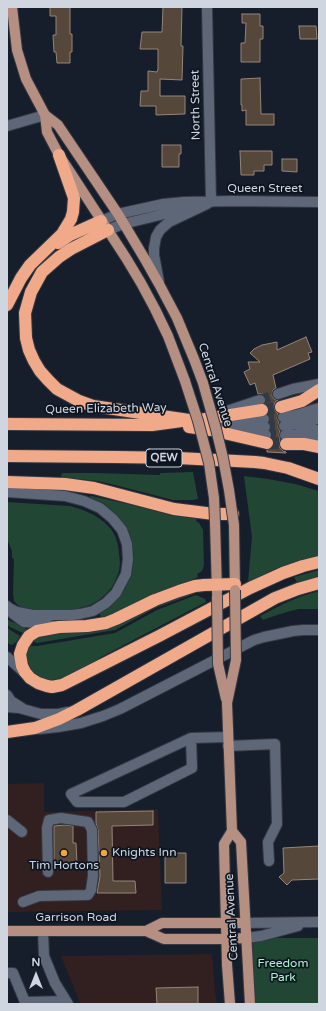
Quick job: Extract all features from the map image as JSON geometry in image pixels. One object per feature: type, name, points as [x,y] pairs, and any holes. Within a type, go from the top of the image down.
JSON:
[{"type":"highway","points":[[7,305],[21,278],[30,265],[55,241],[67,227],[71,219],[74,198],[59,155]]},
{"type":"highway","points":[[41,254],[70,236],[104,225]]},
{"type":"highway","points":[[104,225],[59,256],[42,272],[31,292],[25,313],[26,338],[29,350],[37,366],[48,380],[56,389],[79,401],[93,406],[189,423],[210,430],[264,422]]},
{"type":"highway","points":[[319,390],[295,404],[285,426],[304,444],[319,447]]},
{"type":"highway","points":[[295,404],[319,398]]},
{"type":"highway","name":"Queen Elizabeth Way","points":[[7,424],[152,425],[189,423],[205,419],[264,422]]},
{"type":"highway","name":"QEW","points":[[7,456],[132,457],[255,462],[288,468],[319,479]]},
{"type":"highway","points":[[7,482],[65,484],[94,488],[168,508],[200,512],[215,518],[233,519]]},
{"type":"highway","points":[[235,587],[217,590],[195,586],[179,590],[149,602],[106,623],[87,626],[59,627],[37,631],[25,640],[20,654],[25,672],[30,678],[47,686],[66,684],[250,588],[295,568],[319,562]]},
{"type":"highway","points":[[13,732],[48,724],[76,710],[275,598],[298,588],[319,583]]},
{"type":"main road","name":"Central Avenue","points":[[12,7],[17,50],[26,79],[45,115],[47,132],[59,155],[126,258],[168,336],[185,381],[198,421],[207,456],[212,477],[214,498],[218,664],[227,702],[232,831],[240,842],[250,1004]]},
{"type":"main road","name":"Central Avenue","points":[[45,115],[58,126],[118,214],[159,284],[183,332],[203,383],[224,458],[233,519],[236,660],[227,702]]},
{"type":"main road","name":"Central Avenue","points":[[230,1004],[226,939],[224,844],[232,831]]},
{"type":"main road","name":"Garrison Road","points":[[7,931],[146,931],[162,924],[245,923]]},
{"type":"main road","name":"Garrison Road","points":[[146,931],[164,939],[246,938]]},
{"type":"street","name":"North Street","points":[[207,7],[211,202]]},
{"type":"street","points":[[7,126],[45,115]]},
{"type":"street","name":"Queen Street","points":[[104,225],[118,214],[163,204],[232,201],[319,202]]},
{"type":"street","points":[[159,284],[154,248],[156,238],[160,230],[169,222],[211,202]]},
{"type":"street","name":"Queen Street","points":[[104,225],[123,224],[211,202]]},
{"type":"street","points":[[278,394],[293,389],[319,384]]},
{"type":"street","points":[[285,426],[296,415],[319,408]]},
{"type":"street","points":[[285,426],[319,418]]},
{"type":"street","points":[[189,423],[264,422]]},
{"type":"street","points":[[285,426],[300,425],[319,431]]},
{"type":"street","points":[[285,426],[303,435],[319,440]]},
{"type":"street","points":[[7,492],[65,496],[97,506],[107,513],[122,530],[127,544],[128,559],[126,574],[116,593],[106,603],[93,611],[80,614],[32,615],[17,612],[7,607]]},
{"type":"street","points":[[7,607],[24,622],[49,624],[59,627]]},
{"type":"street","points":[[13,732],[81,723],[103,716],[120,709],[254,640],[274,634],[303,630],[319,631]]},
{"type":"street","points":[[7,657],[30,678]]},
{"type":"street","points":[[7,695],[18,706],[41,714],[66,713],[76,710]]},
{"type":"street","points":[[7,707],[32,711]]},
{"type":"street","points":[[190,738],[192,768],[124,802],[77,802],[71,794],[190,738],[228,742],[275,744],[277,824],[268,842],[269,861]]},
{"type":"street","points":[[23,902],[38,896],[88,895],[91,890],[93,876],[92,830],[88,822],[61,818],[49,820],[47,828],[48,872]]},
{"type":"street","points":[[7,820],[22,832]]},
{"type":"street","points":[[245,923],[314,922]]},
{"type":"street","points":[[246,938],[261,936],[314,922]]},
{"type":"street","points":[[43,931],[44,956],[55,983],[67,1002]]},
{"type":"street","points":[[7,973],[13,973],[25,1002],[67,1002]]},
{"type":"shaded area","points":[[44,783],[44,812],[158,809],[162,910],[7,912],[7,784]]},
{"type":"shaded area","points":[[212,954],[217,1004],[81,1004],[61,956]]},
{"type":"green space","points":[[193,472],[198,499],[192,500],[173,500],[98,481],[61,477],[62,473],[160,475],[160,473]]},
{"type":"green space","points":[[244,476],[295,484],[319,491],[319,556],[277,568],[248,582],[252,537]]},
{"type":"green space","points":[[90,496],[170,515],[197,519],[196,521],[203,530],[204,565],[202,571],[197,574],[198,577],[123,610],[101,617],[99,613],[114,603],[125,589],[132,573],[134,556],[128,530],[118,516],[103,503],[91,498]]},
{"type":"green space","points":[[7,502],[70,506],[94,515],[104,522],[115,536],[118,545],[120,563],[116,579],[106,594],[90,605],[72,610],[31,610],[19,606],[14,601],[13,593],[14,559],[12,558],[12,551],[7,539]]},
{"type":"green space","points":[[319,570],[319,577],[297,582],[294,577]]},
{"type":"green space","points":[[319,591],[319,609],[298,609],[263,620],[260,616],[283,604]]},
{"type":"green space","points":[[194,593],[155,608],[115,630],[37,643],[33,641],[36,638],[48,633],[89,632],[106,628],[149,607],[181,595]]},
{"type":"green space","points":[[196,595],[205,599],[206,602],[66,677],[45,680],[33,674],[30,669],[27,651],[30,646],[115,633],[157,610]]},
{"type":"green space","points":[[7,619],[25,626],[26,630],[23,633],[10,627],[7,625]]},
{"type":"green space","points":[[7,628],[20,636],[12,645],[7,641]]},
{"type":"green space","name":"Freedom Park","points":[[252,938],[319,938],[319,1004],[248,1004],[249,944]]},
{"type":"building","points":[[50,7],[70,7],[72,52],[70,52],[70,63],[57,63],[56,52],[54,52],[53,35],[56,35],[56,16],[50,16]]},
{"type":"building","points":[[163,7],[182,7],[182,80],[160,79],[160,96],[185,96],[185,114],[156,115],[156,106],[140,106],[141,91],[148,91],[148,71],[157,72],[158,69],[158,49],[140,49],[142,32],[162,32]]},
{"type":"building","points":[[242,14],[260,14],[260,26],[263,26],[263,39],[260,39],[260,62],[241,62],[241,43],[245,43],[246,23],[242,23]]},
{"type":"building","points":[[299,26],[316,26],[317,39],[300,39]]},
{"type":"building","points":[[260,78],[261,114],[274,114],[274,125],[246,125],[246,110],[242,111],[241,105],[241,79]]},
{"type":"building","points":[[162,145],[181,145],[179,167],[162,167]]},
{"type":"building","points":[[240,151],[272,151],[272,165],[264,165],[264,171],[254,171],[254,175],[241,175]]},
{"type":"building","points":[[282,159],[297,159],[297,172],[282,171]]},
{"type":"building","points":[[306,337],[312,352],[308,353],[310,359],[273,375],[276,388],[273,390],[272,396],[274,399],[278,400],[275,402],[274,409],[278,414],[278,427],[280,431],[279,444],[280,448],[286,453],[267,452],[267,450],[272,448],[274,444],[270,430],[270,419],[268,414],[269,408],[265,403],[265,395],[258,394],[255,383],[250,385],[244,372],[250,369],[248,362],[260,362],[250,353],[262,345],[277,342],[277,350]]},
{"type":"building","name":"Knights Inn","points":[[153,811],[153,825],[112,826],[113,881],[135,881],[136,893],[97,893],[100,876],[96,812]]},
{"type":"building","name":"Tim Hortons","points":[[54,826],[73,826],[73,843],[76,843],[77,863],[54,863]]},
{"type":"building","points":[[319,846],[319,879],[292,880],[287,885],[279,877],[284,873],[283,848]]},
{"type":"building","points":[[165,853],[186,853],[186,883],[165,883]]},
{"type":"building","points":[[198,987],[198,1004],[157,1004],[156,988]]},
{"type":"tunnel","points":[[260,400],[278,394]]},
{"type":"tunnel","points":[[262,410],[281,407]]},
{"type":"tunnel","points":[[264,419],[283,417]]},
{"type":"tunnel","points":[[265,427],[284,426]]},
{"type":"tunnel","points":[[266,435],[285,435]]},
{"type":"tunnel","points":[[267,443],[286,444]]},
{"type":"place","name":"Tim Hortons","points":[[64,853]]},
{"type":"place","name":"Knights Inn","points":[[104,853]]}]
